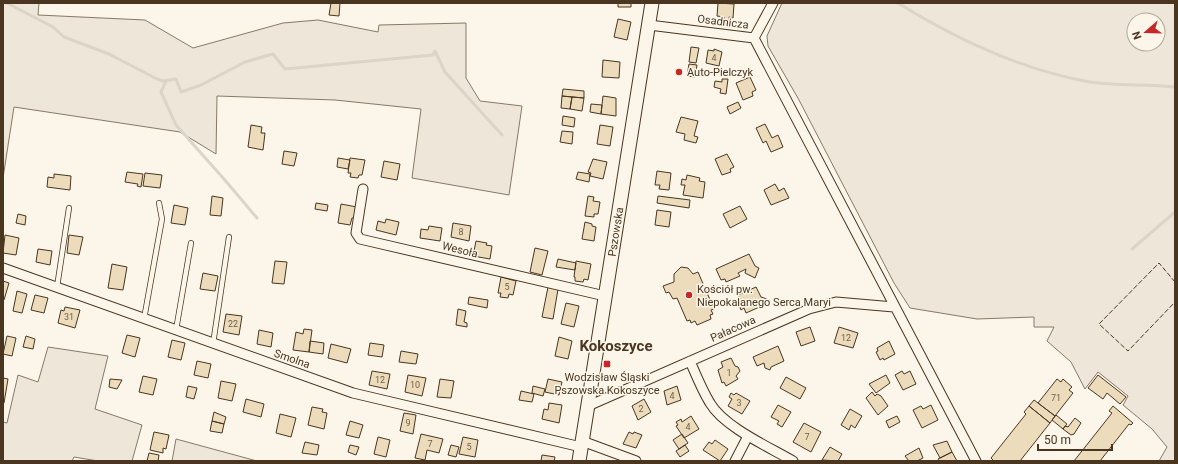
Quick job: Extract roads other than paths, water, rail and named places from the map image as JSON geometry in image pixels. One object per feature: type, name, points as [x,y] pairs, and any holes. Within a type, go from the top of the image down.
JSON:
[{"type":"main road","name":"Pszowska","points":[[579,461],[652,3]]},
{"type":"street","name":"Osadnicza","points":[[649,25],[754,38],[773,3]]},
{"type":"street","points":[[754,38],[976,461]]},
{"type":"street","name":"Wesoła","points":[[363,189],[356,233],[360,238],[605,296]]},
{"type":"street","name":"Smolna","points":[[3,268],[354,393],[582,444],[636,461]]},
{"type":"street","name":"Pałacowa","points":[[588,406],[809,309],[836,302],[894,307]]},
{"type":"street","points":[[690,361],[710,404],[719,415],[748,436],[793,461]]},
{"type":"street","points":[[735,461],[748,436]]},
{"type":"lane","points":[[144,319],[162,219],[159,204]]},
{"type":"lane","points":[[57,287],[69,208]]},
{"type":"lane","points":[[214,344],[230,237]]},
{"type":"lane","points":[[176,330],[191,243]]},
{"type":"waterway","points":[[7,3],[53,27],[64,37],[109,54],[157,79],[163,81],[176,79],[181,92],[201,85],[245,62],[273,54],[285,69],[433,55],[435,51],[445,72],[502,135]]},
{"type":"waterway","points":[[898,3],[966,41],[990,52],[1039,70],[1090,82],[1175,87]]},
{"type":"waterway","points":[[166,81],[161,92],[176,125],[257,218]]},
{"type":"waterway","points":[[1132,249],[1175,212]]},
{"type":"place","name":"Auto-Pielczyk","points":[[679,72]]},
{"type":"place","name":"Kościół pw. Niepokalanego Serca Maryi","points":[[689,295]]},
{"type":"place","name":"Wodzisław Śląski Pszowska Kokoszyce","points":[[607,364]]},
{"type":"district","name":"Kokoszyce","points":[[616,346]]}]
